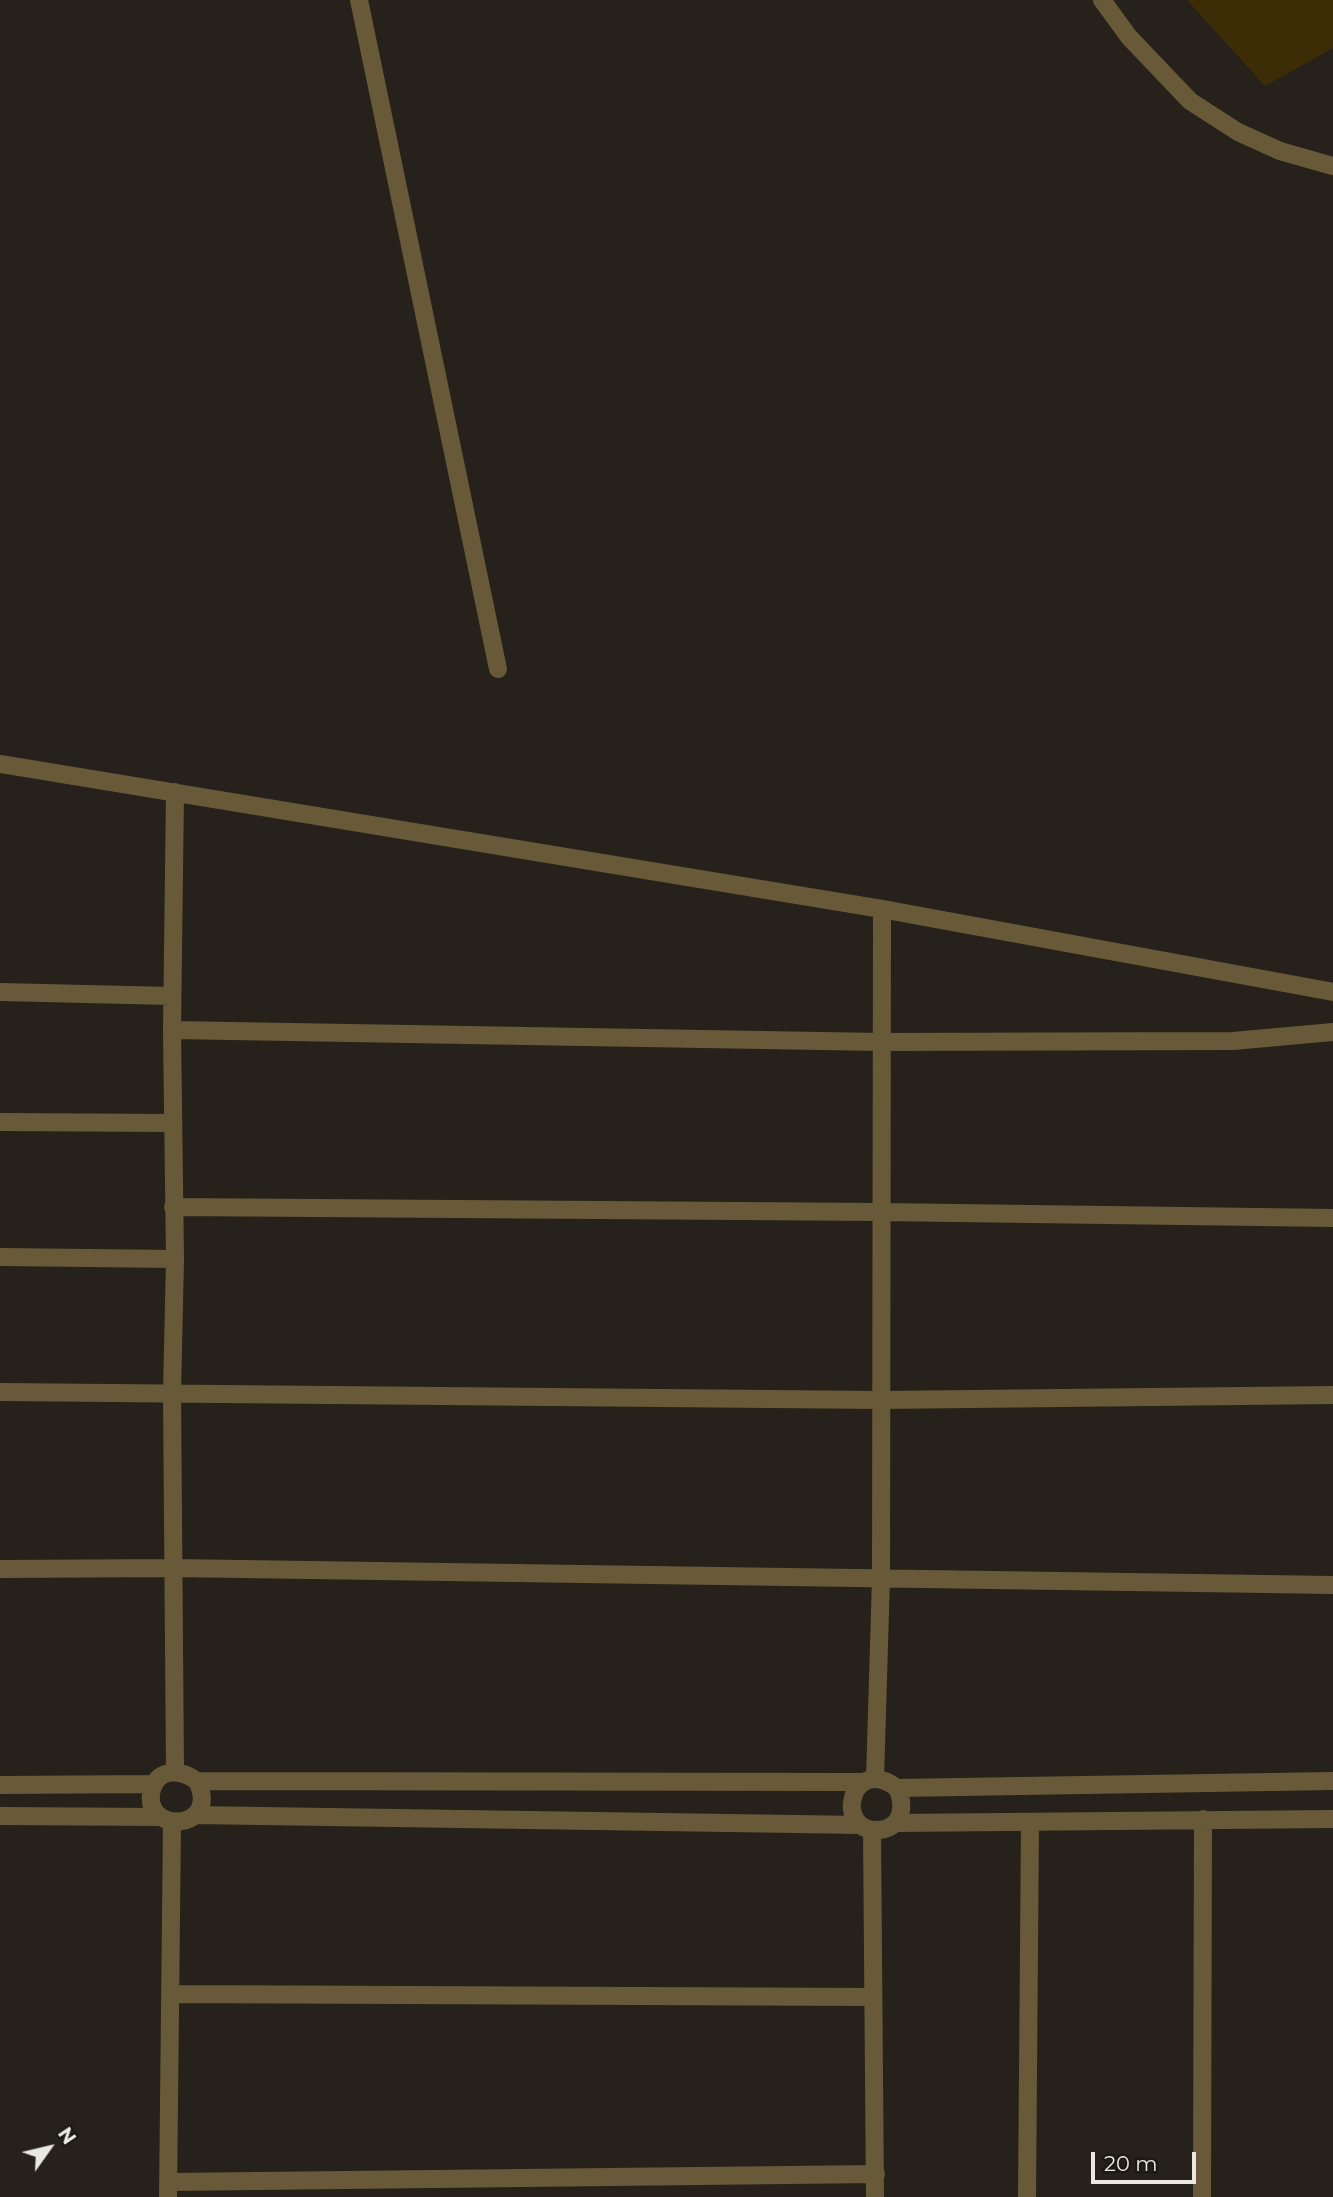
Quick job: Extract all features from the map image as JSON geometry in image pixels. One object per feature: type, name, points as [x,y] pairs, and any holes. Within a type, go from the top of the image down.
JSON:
[{"type":"street","points":[[359,0],[498,669]]},
{"type":"street","points":[[1102,0],[1129,37],[1190,101],[1238,132],[1280,151],[1333,166]]},
{"type":"street","points":[[0,764],[882,909],[1333,992]]},
{"type":"street","points":[[175,792],[172,1030],[175,1771]]},
{"type":"street","points":[[869,1780],[881,1578],[882,909]]},
{"type":"street","points":[[0,992],[173,996]]},
{"type":"street","points":[[172,1030],[880,1042],[1233,1041],[1333,1032]]},
{"type":"street","points":[[0,1122],[172,1123]]},
{"type":"street","points":[[173,1207],[1333,1218]]},
{"type":"street","points":[[0,1257],[175,1259]]},
{"type":"street","points":[[0,1392],[881,1400],[1333,1395]]},
{"type":"street","points":[[0,1569],[173,1568],[1333,1585]]},
{"type":"street","points":[[0,1816],[166,1820],[185,1822],[195,1815],[202,1804],[202,1792],[197,1781],[187,1773],[175,1771],[163,1775],[154,1784],[151,1795],[153,1808],[166,1820],[171,1994],[168,2189],[876,2174]]},
{"type":"street","points":[[869,1780],[854,1791],[850,1804],[853,1816],[867,1828],[876,2197]]},
{"type":"street","points":[[195,1815],[885,1829],[895,1823],[902,1812],[902,1800],[897,1788],[887,1781],[869,1780],[197,1781]]},
{"type":"street","points":[[897,1788],[1333,1781]]},
{"type":"street","points":[[0,1785],[154,1784]]},
{"type":"street","points":[[1202,2197],[1203,1819]]},
{"type":"street","points":[[895,1823],[1333,1819]]},
{"type":"street","points":[[1027,2197],[1030,1822]]},
{"type":"street","points":[[171,1994],[873,1997]]},
{"type":"shaded area","points":[[1187,0],[1333,0],[1333,48],[1265,86]]}]
